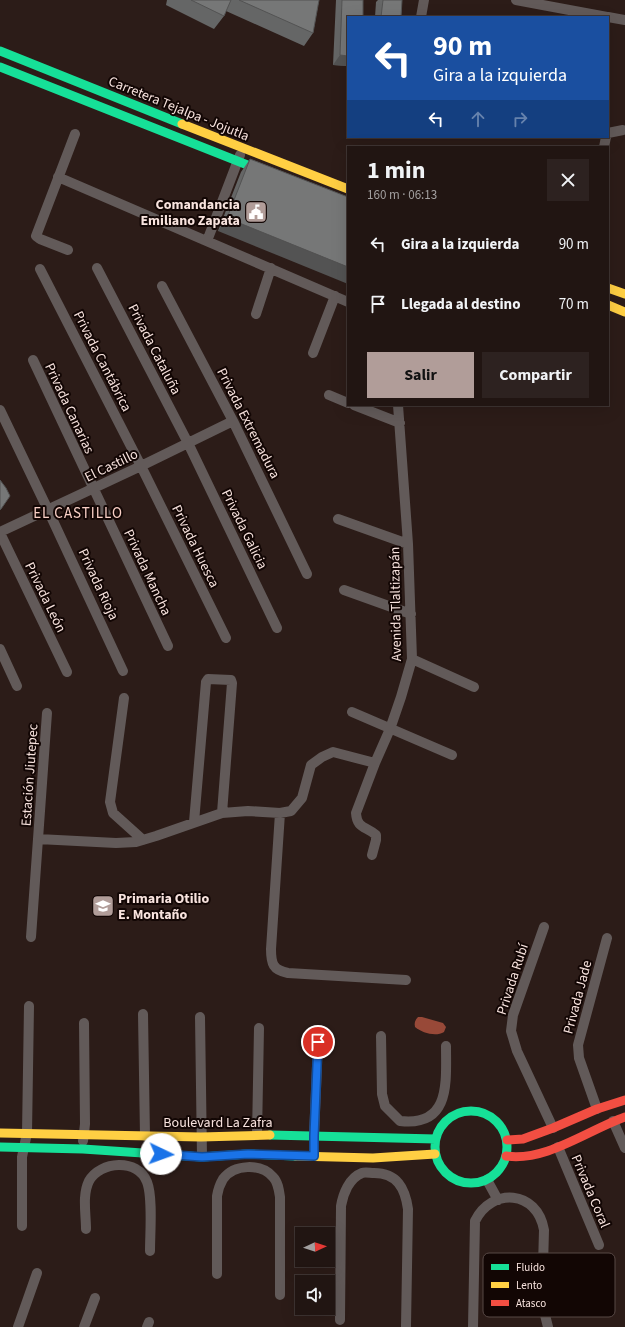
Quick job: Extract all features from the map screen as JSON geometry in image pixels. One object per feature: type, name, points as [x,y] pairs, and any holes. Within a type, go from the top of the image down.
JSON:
[{"type":"street","points":[[421,16],[424,0]]},
{"type":"street","points":[[516,0],[527,1],[568,14],[595,16]]},
{"type":"street","points":[[609,17],[625,20]]},
{"type":"street","name":"Carretera Tejalpa - Jojutla","points":[[0,51],[347,189]]},
{"type":"street","name":"Carretera Tejalpa - Jojutla","points":[[0,67],[274,176]]},
{"type":"street","points":[[609,133],[623,130]]},
{"type":"street","points":[[68,250],[40,240],[36,236],[75,134]]},
{"type":"street","points":[[207,241],[243,148]]},
{"type":"street","points":[[58,176],[347,302]]},
{"type":"street","name":"Privada Cataluña","points":[[97,268],[188,443]]},
{"type":"street","points":[[256,314],[271,268]]},
{"type":"street","name":"Privada Cantábrica","points":[[40,269],[141,466]]},
{"type":"street","name":"Privada Extremadura","points":[[162,286],[233,421],[307,574]]},
{"type":"street","points":[[609,288],[625,294]]},
{"type":"street","points":[[313,353],[335,296]]},
{"type":"street","points":[[609,305],[625,312]]},
{"type":"street","name":"Privada Canarias","points":[[33,360],[93,489]]},
{"type":"street","points":[[329,395],[347,403]]},
{"type":"street","points":[[356,406],[400,424]]},
{"type":"street","name":"Avenida Tlaltizapán","points":[[372,855],[376,835],[361,826],[356,821],[356,813],[375,762],[390,730],[412,659],[408,544],[398,406]]},
{"type":"street","name":"Privada Rioja","points":[[0,410],[123,671]]},
{"type":"street","name":"El Castillo","points":[[0,532],[233,421]]},
{"type":"street","name":"Privada Galicia","points":[[188,443],[277,628]]},
{"type":"street","name":"Privada Huesca","points":[[141,466],[226,638]]},
{"type":"street","name":"Privada Mancha","points":[[93,489],[168,646]]},
{"type":"street","points":[[338,519],[408,544]]},
{"type":"street","name":"Privada León","points":[[0,532],[67,672]]},
{"type":"street","points":[[344,590],[411,614]]},
{"type":"street","points":[[0,649],[17,686]]},
{"type":"street","points":[[412,659],[474,687]]},
{"type":"street","points":[[194,822],[206,682],[208,679],[228,679],[231,680],[232,683],[222,813]]},
{"type":"street","points":[[124,698],[110,802],[113,813],[143,840]]},
{"type":"street","points":[[352,712],[390,730],[452,755]]},
{"type":"street","name":"Estación Jiutepec","points":[[31,937],[47,713]]},
{"type":"street","name":"Estación Jiutepec","points":[[38,839],[116,843],[143,840],[222,813],[248,811],[280,813],[291,812],[302,798],[311,765],[322,757],[333,752],[375,762]]},
{"type":"street","points":[[280,813],[271,949],[271,958],[274,967],[280,972],[288,973],[406,980]]},
{"type":"street","name":"Privada Rubí","points":[[544,927],[513,1015],[511,1031],[517,1051],[553,1128]]},
{"type":"street","name":"Privada Jade","points":[[597,1109],[579,1058],[578,1046],[607,938]]},
{"type":"street","points":[[22,1226],[22,1157],[27,1133],[29,1006]]},
{"type":"street","points":[[144,1014],[145,1136]]},
{"type":"street","points":[[200,1018],[202,1157]]},
{"type":"street","points":[[83,1149],[85,1124],[84,1023]]},
{"type":"street","points":[[257,1135],[259,1028]]},
{"type":"street","points":[[381,1036],[382,1094],[385,1106],[400,1121],[410,1122],[425,1120],[434,1112],[442,1101],[446,1088],[446,1046]]},
{"type":"street","points":[[314,1156],[318,1042]]},
{"type":"street","points":[[507,1140],[523,1139],[597,1109],[625,1100]]},
{"type":"street","points":[[474,1111],[485,1114],[495,1120],[502,1129],[507,1140],[508,1148],[503,1165],[498,1172],[481,1183],[460,1183],[451,1178],[443,1171],[435,1154],[434,1146],[437,1134],[443,1124],[451,1116],[462,1112],[474,1111]]},
{"type":"street","points":[[506,1156],[524,1157],[558,1147],[613,1121],[625,1117]]},
{"type":"street","points":[[613,1121],[625,1148]]},
{"type":"street","points":[[410,1122],[410,1139]]},
{"type":"street","name":"Boulevard La Zafra","points":[[0,1134],[27,1133],[201,1137],[257,1135],[436,1139]]},
{"type":"street","name":"Privada Coral","points":[[558,1147],[599,1245]]},
{"type":"street","points":[[0,1148],[83,1149],[202,1157],[248,1154],[373,1158],[435,1154]]},
{"type":"street","points":[[121,1152],[121,1164]]},
{"type":"street","points":[[248,1154],[248,1167]]},
{"type":"street","points":[[373,1158],[374,1173]]},
{"type":"street","points":[[86,1229],[86,1192],[90,1181],[96,1172],[105,1167],[121,1164],[134,1168],[146,1180],[150,1192],[150,1252]]},
{"type":"street","points":[[217,1274],[216,1196],[220,1185],[224,1178],[233,1170],[240,1168],[248,1167],[268,1172],[274,1178],[279,1187],[280,1197],[280,1296]]},
{"type":"street","points":[[340,1320],[341,1206],[343,1195],[353,1179],[362,1173],[385,1173],[400,1184],[406,1196],[408,1209],[406,1326]]},
{"type":"street","points":[[487,1180],[498,1200]]},
{"type":"street","points":[[473,1327],[475,1221],[480,1212],[488,1205],[498,1200],[516,1198],[528,1203],[537,1210],[542,1220],[544,1230],[543,1253]]},
{"type":"street","points":[[18,1327],[37,1274]]},
{"type":"street","points":[[84,1327],[95,1298]]},
{"type":"street","points":[[546,1317],[548,1327]]},
{"type":"shaded area","points":[[418,1017],[443,1023],[446,1027],[444,1032],[433,1034],[425,1033],[418,1029],[415,1027],[415,1020]]},
{"type":"building","points":[[191,0],[231,0],[224,16]]},
{"type":"building","points":[[239,0],[319,0],[313,33]]},
{"type":"building","points":[[342,0],[363,0],[363,16],[347,16],[347,56],[340,55]]},
{"type":"building","points":[[383,0],[402,0],[401,16],[381,16]]},
{"type":"building","points":[[250,159],[347,197],[347,267],[227,218]]},
{"type":"building","points":[[0,480],[10,496],[0,510]]},
{"type":"traffic: fast","points":[[0,51],[182,124]]},
{"type":"traffic: fast","points":[[0,67],[265,172]]},
{"type":"traffic: fast","points":[[464,1111],[478,1111],[485,1113],[497,1121],[505,1133],[507,1147],[505,1161],[497,1173],[485,1181],[478,1183],[464,1183],[457,1181],[445,1173],[437,1161],[435,1154],[435,1140],[437,1133],[445,1121],[457,1113],[464,1111]]},
{"type":"traffic: fast","points":[[270,1135],[436,1139]]},
{"type":"traffic: fast","points":[[0,1147],[83,1149],[202,1157],[248,1154],[295,1156]]},
{"type":"traffic: slow","points":[[182,124],[347,189]]},
{"type":"traffic: slow","points":[[609,288],[625,294]]},
{"type":"traffic: slow","points":[[609,305],[625,312]]},
{"type":"traffic: slow","points":[[0,1133],[201,1137],[270,1135]]},
{"type":"traffic: slow","points":[[295,1156],[373,1158],[435,1154]]},
{"type":"traffic: jam","points":[[507,1140],[523,1139],[597,1109],[625,1100]]},
{"type":"traffic: jam","points":[[506,1156],[521,1157],[551,1150],[625,1117]]},
{"type":"place","name":"Comandancia Emiliano Zapata","points":[[256,212]]},
{"type":"place","name":"Primaria Otilio E. Montaño","points":[[103,906]]},
{"type":"district","name":"EL CASTILLO","points":[[78,513]]},
{"type":"route","points":[[161,1154],[202,1157],[248,1154],[314,1156],[318,1042]]}]
